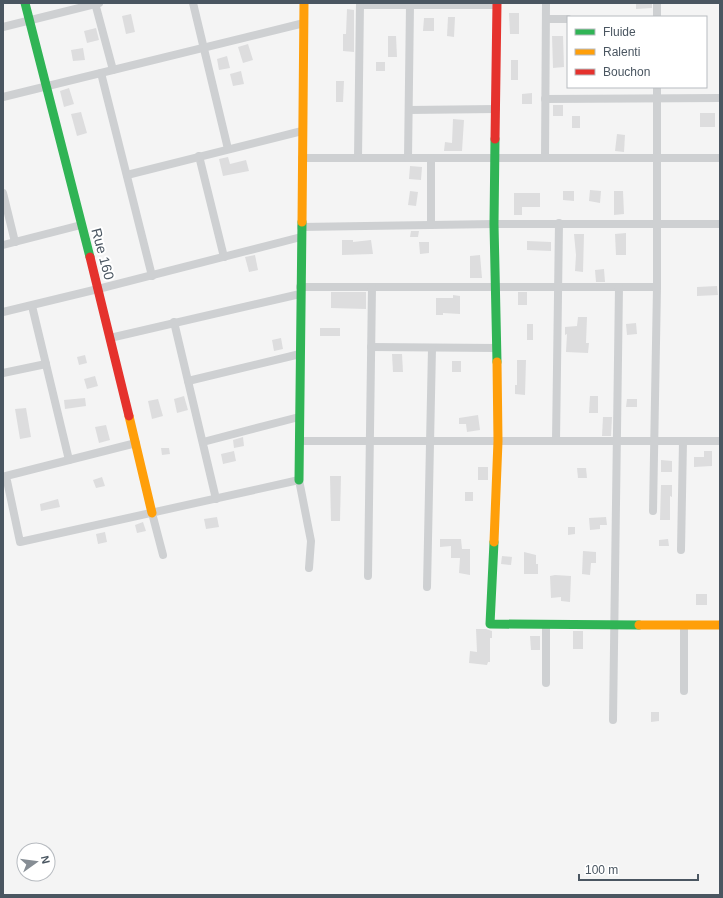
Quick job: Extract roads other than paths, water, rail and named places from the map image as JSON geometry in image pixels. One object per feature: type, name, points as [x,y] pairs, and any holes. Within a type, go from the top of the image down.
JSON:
[{"type":"street","name":"Rue 160","points":[[25,3],[80,225],[98,289],[152,513]]},
{"type":"street","points":[[3,27],[96,3],[113,70]]},
{"type":"street","points":[[193,3],[228,149]]},
{"type":"street","points":[[304,3],[299,480],[310,541],[309,568]]},
{"type":"street","points":[[545,158],[546,3]]},
{"type":"street","points":[[657,3],[657,16]]},
{"type":"street","points":[[358,158],[360,4],[497,4],[494,224],[498,441],[490,624],[720,625]]},
{"type":"street","points":[[408,158],[410,5]]},
{"type":"street","points":[[546,19],[567,19]]},
{"type":"street","points":[[3,97],[304,23]]},
{"type":"street","points":[[100,73],[152,276]]},
{"type":"street","points":[[653,512],[657,287],[657,88]]},
{"type":"street","points":[[546,99],[720,98]]},
{"type":"street","points":[[409,110],[496,109]]},
{"type":"street","points":[[127,175],[302,131]]},
{"type":"street","points":[[199,156],[224,256]]},
{"type":"street","points":[[302,158],[720,158]]},
{"type":"street","points":[[431,158],[431,225]]},
{"type":"street","points":[[3,193],[15,242]]},
{"type":"street","points":[[301,227],[559,223],[720,224]]},
{"type":"street","points":[[556,441],[559,223]]},
{"type":"street","points":[[3,245],[80,225]]},
{"type":"street","points":[[3,312],[152,276],[301,237]]},
{"type":"street","points":[[110,338],[300,290],[372,287],[657,287]]},
{"type":"street","points":[[368,576],[372,287]]},
{"type":"street","points":[[613,720],[620,287]]},
{"type":"street","points":[[32,306],[69,460]]},
{"type":"street","points":[[174,322],[216,499]]},
{"type":"street","points":[[371,347],[496,348]]},
{"type":"street","points":[[427,587],[432,348]]},
{"type":"street","points":[[188,381],[300,354]]},
{"type":"street","points":[[3,373],[46,364]]},
{"type":"street","points":[[203,442],[299,417]]},
{"type":"street","points":[[299,441],[720,441]]},
{"type":"street","points":[[681,550],[683,441]]},
{"type":"street","points":[[136,443],[6,476],[20,542],[299,480]]},
{"type":"street","points":[[152,513],[163,556]]},
{"type":"street","points":[[546,624],[546,683]]},
{"type":"street","points":[[684,625],[684,691]]}]
